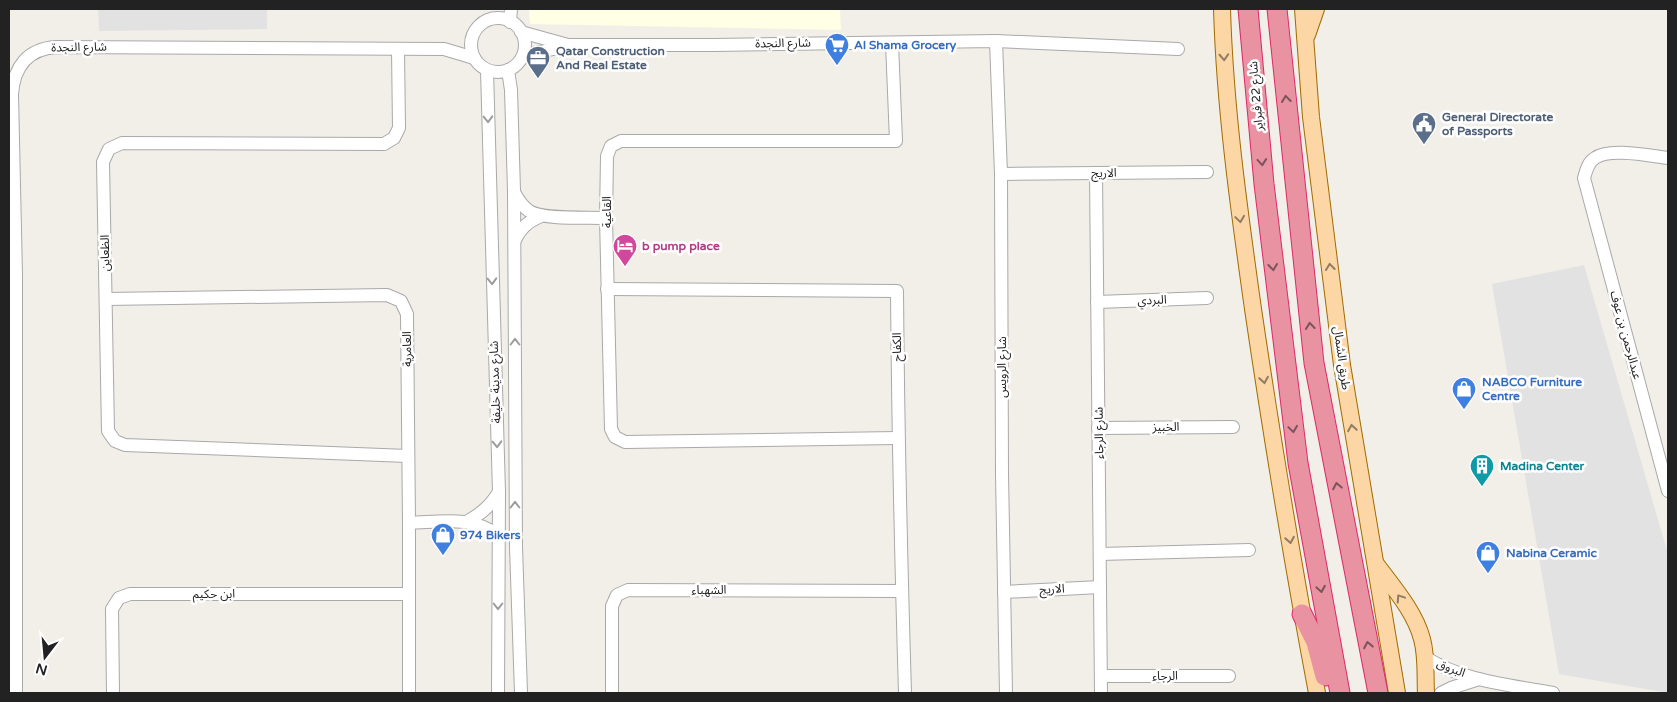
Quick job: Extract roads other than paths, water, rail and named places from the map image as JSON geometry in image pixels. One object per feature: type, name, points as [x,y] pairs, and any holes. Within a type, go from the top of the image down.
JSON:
[{"type":"highway","name":"شارع 22 فبراير","points":[[1248,9],[1264,184],[1298,463],[1340,693]]},
{"type":"highway","points":[[1277,9],[1314,362],[1378,693]]},
{"type":"highway","points":[[1302,614],[1316,642],[1328,693]]},
{"type":"main road","points":[[1222,9],[1226,87],[1240,216],[1277,468],[1317,693]]},
{"type":"main road","name":"طريق الشمال","points":[[1313,9],[1304,42],[1311,117],[1342,365],[1375,562],[1414,619],[1423,641],[1426,693]]},
{"type":"main road","points":[[1375,562],[1397,693]]},
{"type":"street","points":[[483,23],[484,9]]},
{"type":"street","points":[[444,49],[473,33],[483,23],[493,19],[505,20],[510,15],[521,32],[525,44],[523,56],[519,62],[508,70],[501,72],[487,70],[479,65],[474,58],[471,50],[473,33]]},
{"type":"street","name":"شارع النجدة","points":[[521,32],[568,45]]},
{"type":"street","name":"شارع النجدة","points":[[523,56],[568,45],[996,41],[1178,49]]},
{"type":"street","name":"شارع الرويس","points":[[996,41],[1003,272],[1002,474],[1006,693]]},
{"type":"street","name":"القاعية","points":[[892,43],[896,141],[621,140],[611,146],[607,156],[606,218],[611,429],[615,437],[625,442],[898,438]]},
{"type":"street","name":"شارع النجدة","points":[[16,693],[12,94],[13,80],[18,68],[32,54],[43,48],[56,47],[444,49],[474,58]]},
{"type":"street","name":"الظعاين","points":[[398,48],[399,128],[394,138],[384,144],[122,143],[109,149],[103,162],[108,431],[115,441],[125,445],[408,456]]},
{"type":"street","name":"شارع مدينة خليفة","points":[[487,70],[499,492],[498,693]]},
{"type":"street","name":"شارع مدينة خليفة","points":[[508,70],[511,90],[514,191],[516,547],[521,693]]},
{"type":"street","name":"عبدالرحمن بن عوف","points":[[1668,158],[1609,152],[1595,158],[1588,167],[1584,178],[1668,492]]},
{"type":"street","name":"الاريج","points":[[1001,174],[1207,172]]},
{"type":"street","name":"شارع الرجاء","points":[[1096,173],[1101,693]]},
{"type":"street","points":[[514,191],[520,203],[529,211],[541,216],[606,218]]},
{"type":"street","points":[[514,242],[519,230],[529,221],[541,216]]},
{"type":"street","name":"الكفاح","points":[[608,289],[897,291],[898,438],[905,693]]},
{"type":"street","name":"العامرية","points":[[106,299],[386,295],[401,301],[407,314],[409,693]]},
{"type":"street","name":"البردي","points":[[1097,302],[1207,298]]},
{"type":"street","name":"الخبيز","points":[[1098,428],[1233,427]]},
{"type":"street","points":[[468,521],[486,509],[499,492]]},
{"type":"street","points":[[409,523],[468,521],[490,528],[499,536]]},
{"type":"street","points":[[1100,554],[1249,550]]},
{"type":"street","name":"الاريج","points":[[1004,592],[1100,587]]},
{"type":"street","name":"الشهباء","points":[[612,693],[612,606],[617,595],[628,590],[902,591]]},
{"type":"street","name":"ابن حكيم","points":[[113,693],[112,609],[119,598],[130,594],[408,594]]},
{"type":"street","name":"البروق","points":[[1425,657],[1453,671],[1540,692],[1553,693]]},
{"type":"street","name":"الرجاء","points":[[1101,676],[1229,676]]},
{"type":"street","name":"البروق","points":[[1441,693],[1479,678]]},
{"type":"place","name":"Al Shama Grocery","points":[[837,66]]},
{"type":"place","name":"Qatar Construction And Real Estate","points":[[538,79]]},
{"type":"place","name":"General Directorate of Passports","points":[[1424,145]]},
{"type":"place","name":"b pump place","points":[[625,267]]},
{"type":"place","name":"NABCO Furniture Centre","points":[[1464,410]]},
{"type":"place","name":"Madina Center","points":[[1482,487]]},
{"type":"place","name":"974 Bikers","points":[[443,556]]},
{"type":"place","name":"Nabina Ceramic","points":[[1488,574]]}]
